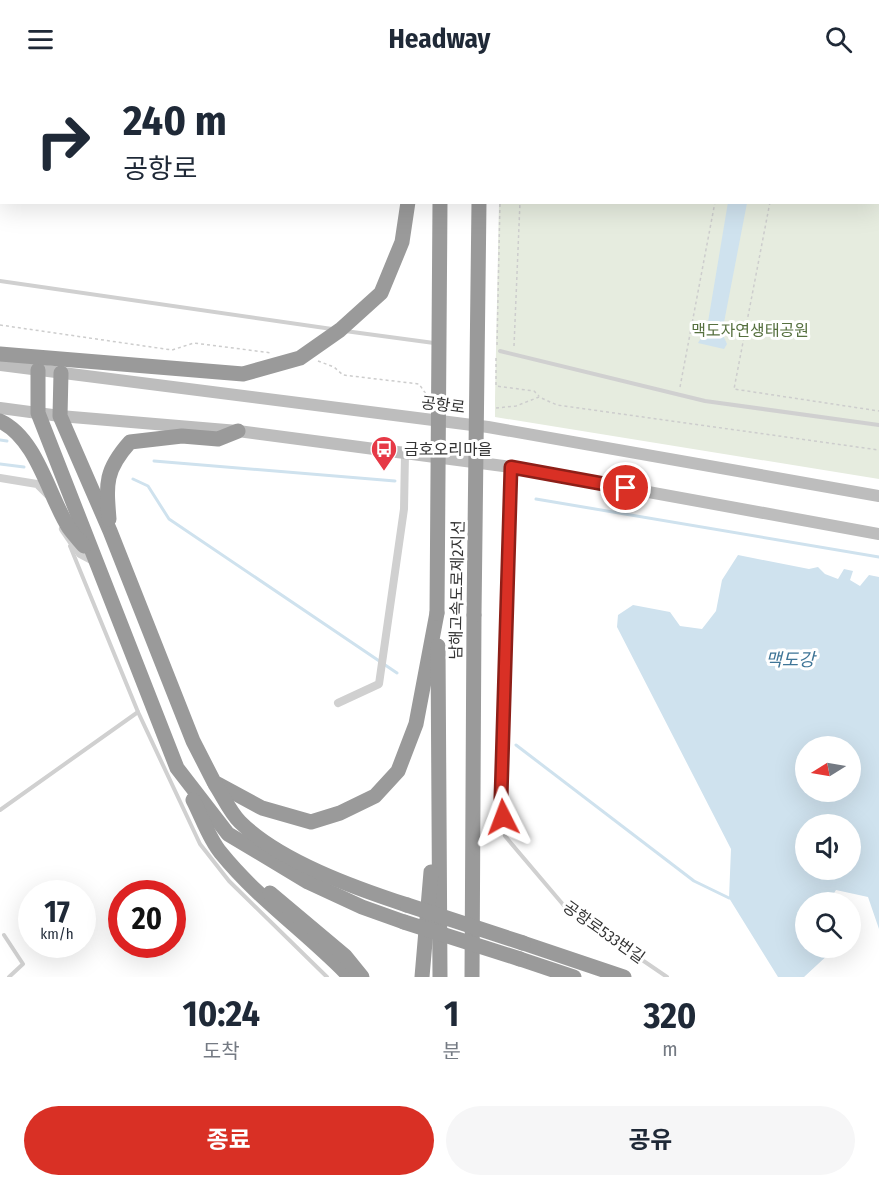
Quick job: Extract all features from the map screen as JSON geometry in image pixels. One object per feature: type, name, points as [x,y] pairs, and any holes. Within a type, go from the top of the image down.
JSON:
[{"type":"highway","points":[[0,354],[243,374],[300,358],[340,330],[381,293],[402,242],[408,204]]},
{"type":"highway","name":"남해고속도로제2지선","points":[[440,204],[438,613],[440,977]]},
{"type":"highway","name":"남해고속도로제2지선","points":[[472,977],[479,204]]},
{"type":"highway","points":[[38,370],[38,413],[177,768],[219,852],[282,916],[330,956],[350,977]]},
{"type":"highway","points":[[61,373],[60,416],[110,531],[193,741],[214,782],[239,821],[263,841],[366,891],[624,977]]},
{"type":"highway","points":[[0,421],[8,424],[30,451],[49,482],[69,528],[93,558]]},
{"type":"highway","points":[[110,531],[106,483],[115,459],[130,442],[182,436],[218,439],[238,431]]},
{"type":"highway","points":[[214,782],[262,808],[311,822],[340,813],[375,796],[398,771],[416,724],[438,613]]},
{"type":"highway","points":[[177,768],[228,834],[308,882],[362,907],[574,977]]},
{"type":"highway","points":[[422,977],[439,779]]},
{"type":"highway","points":[[219,852],[327,940],[362,977]]},
{"type":"main road","name":"공항로","points":[[0,365],[488,427],[879,496]]},
{"type":"main road","points":[[0,408],[60,416],[238,431],[511,467],[879,534]]},
{"type":"street","points":[[338,702],[379,684],[404,509],[405,453]]},
{"type":"street","points":[[0,478],[37,484],[48,494],[68,539],[80,554],[93,558]]},
{"type":"lane","points":[[0,281],[434,343]]},
{"type":"lane","points":[[500,351],[705,401],[879,425]]},
{"type":"lane","name":"공항로533번길","points":[[511,467],[501,798],[505,836],[566,908],[667,977]]},
{"type":"lane","points":[[68,539],[138,712],[191,829],[211,859],[243,896],[327,977]]},
{"type":"lane","points":[[0,810],[138,712]]},
{"type":"lane","points":[[4,935],[23,964],[9,977]]},
{"type":"path","points":[[500,204],[496,386],[534,391],[539,397],[557,405],[879,450]]},
{"type":"path","points":[[512,353],[516,336],[520,204]]},
{"type":"path","points":[[679,394],[715,204]]},
{"type":"path","points":[[770,204],[734,389],[879,411]]},
{"type":"path","points":[[0,325],[172,350],[194,344],[272,353]]},
{"type":"path","points":[[317,360],[334,367],[343,375],[419,384],[426,395]]},
{"type":"path","points":[[496,408],[516,406],[539,397]]},
{"type":"green space","name":"맥도자연생태공원","points":[[499,204],[879,204],[879,479],[495,417]]},
{"type":"water","points":[[728,204],[747,204],[722,333],[727,344],[724,349],[698,343],[707,328]]},
{"type":"water","name":"맥도강","points":[[738,555],[809,569],[818,567],[825,574],[838,579],[844,569],[853,571],[850,580],[860,586],[869,575],[879,577],[879,929],[868,897],[861,895],[861,892],[836,890],[835,892],[795,892],[795,958],[825,958],[804,977],[778,977],[729,898],[731,849],[617,627],[618,615],[633,605],[670,612],[680,626],[702,629],[716,611],[722,580]]},
{"type":"waterway","points":[[0,440],[7,441]]},
{"type":"waterway","points":[[154,461],[395,481]]},
{"type":"waterway","points":[[0,464],[24,467]]},
{"type":"waterway","points":[[133,479],[148,486],[169,519],[397,673]]},
{"type":"waterway","points":[[536,499],[879,557]]},
{"type":"waterway","points":[[516,745],[694,881],[729,898]]},
{"type":"place","name":"금호오리마을","points":[[384,472]]},
{"type":"route","points":[[503,817],[501,798],[511,467],[626,488]]}]
